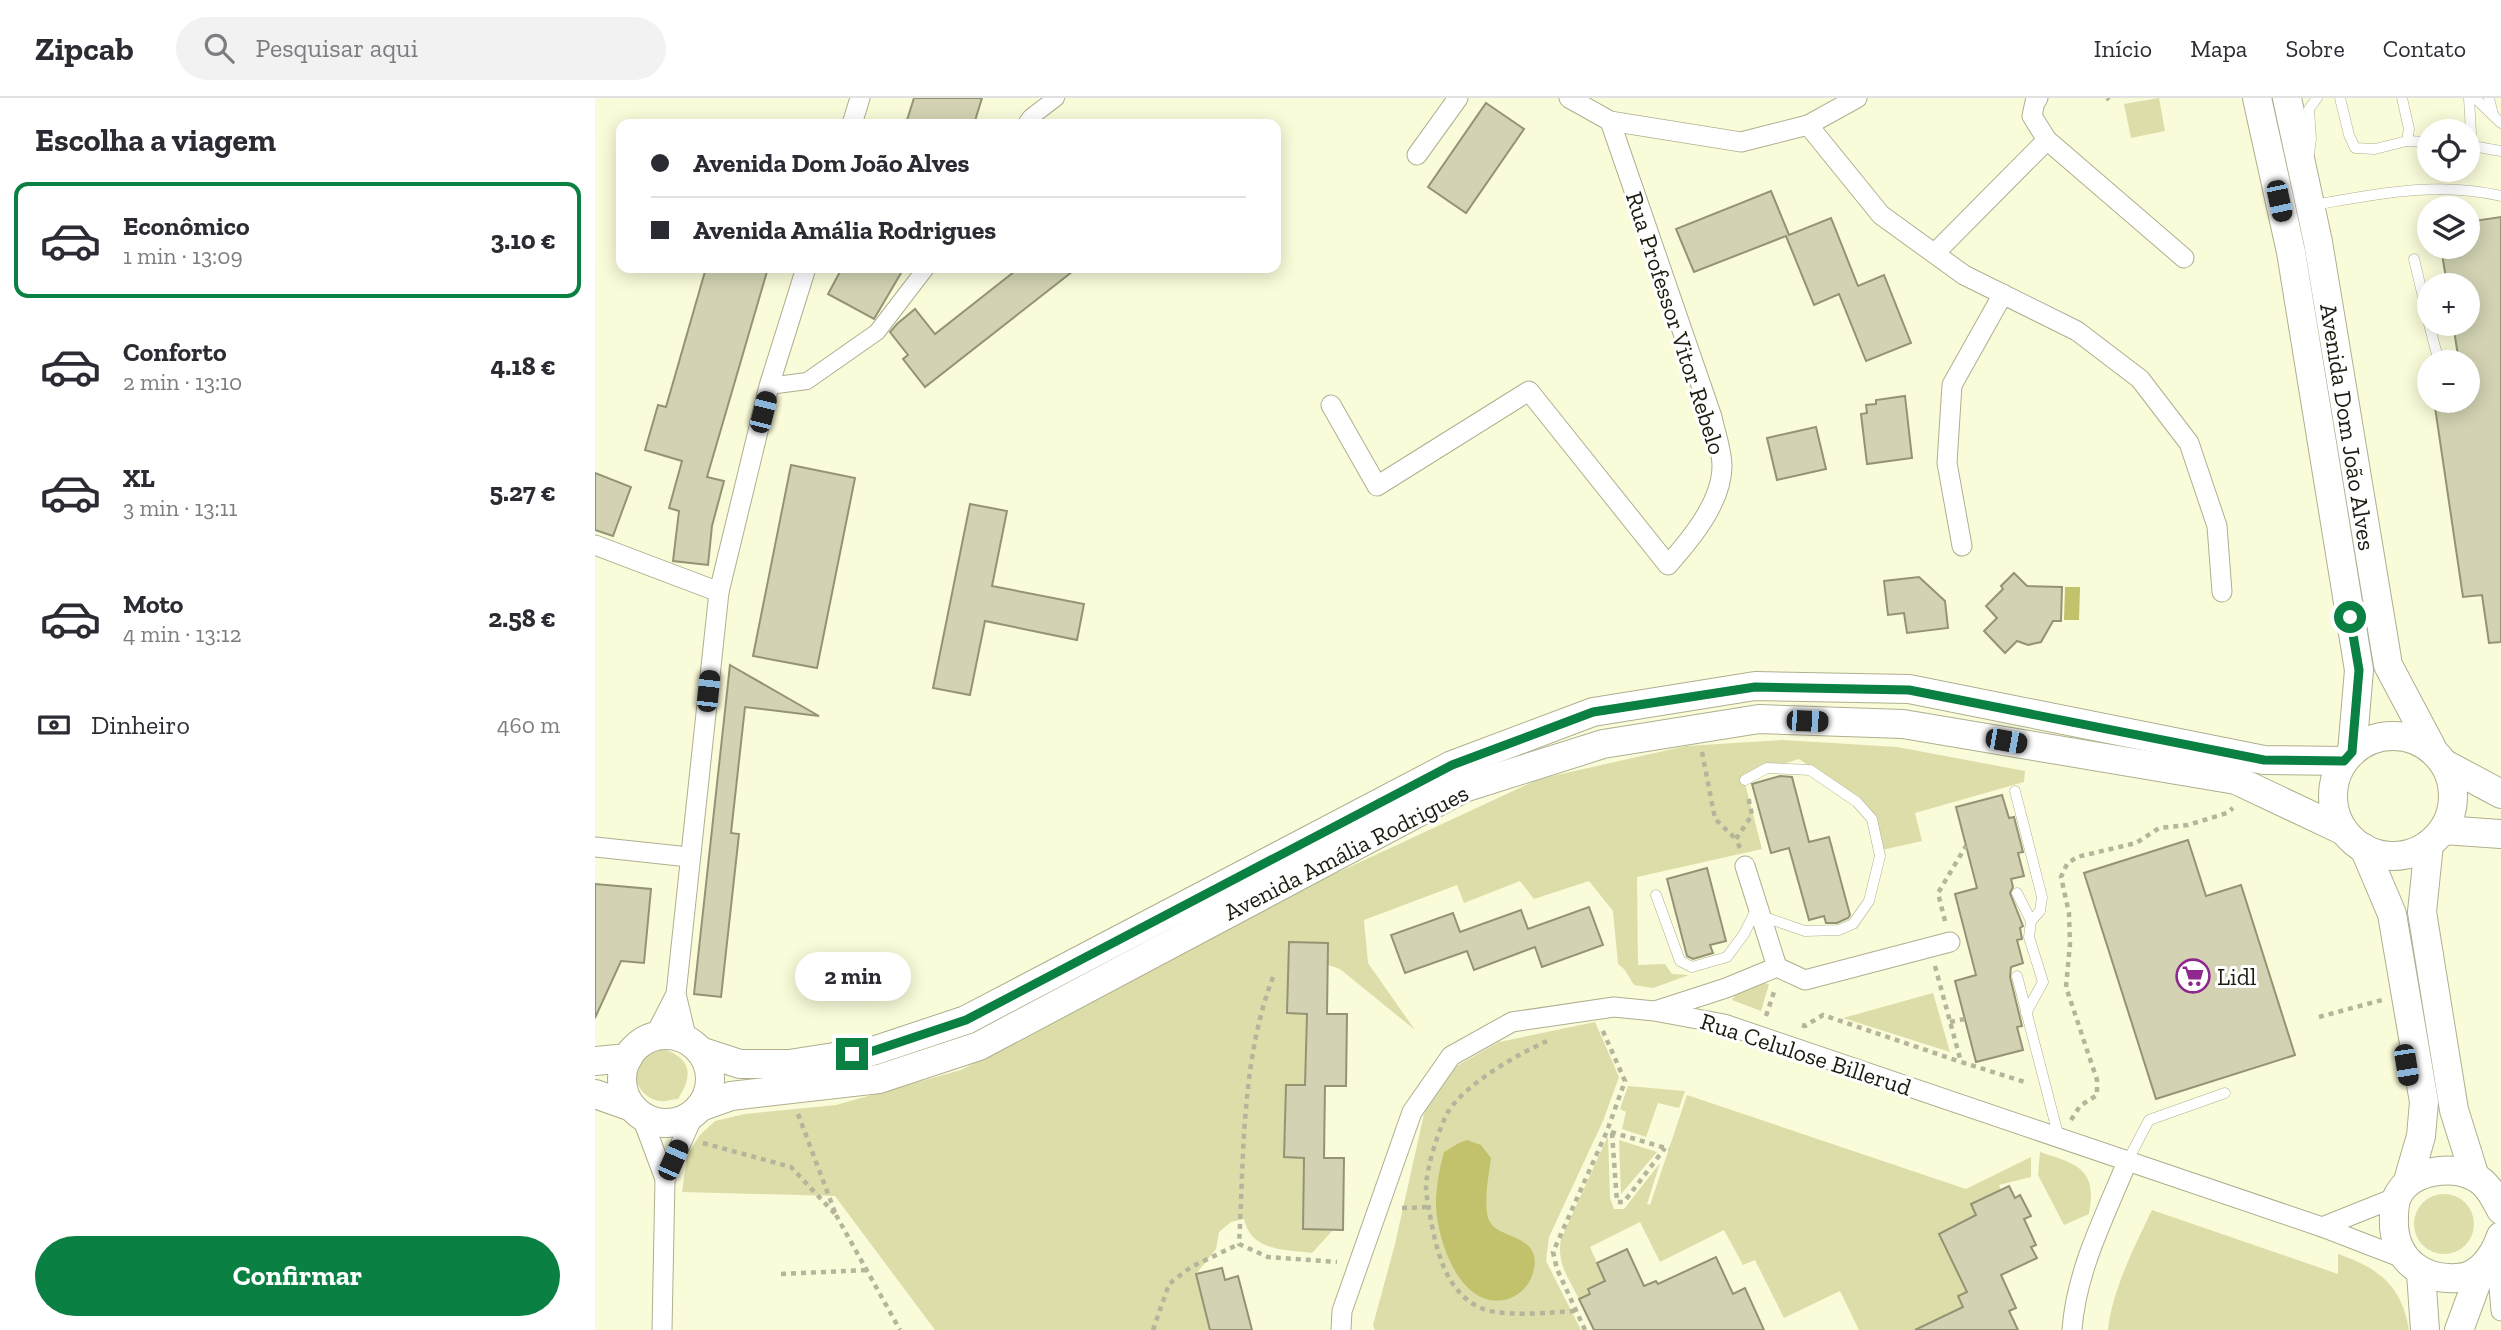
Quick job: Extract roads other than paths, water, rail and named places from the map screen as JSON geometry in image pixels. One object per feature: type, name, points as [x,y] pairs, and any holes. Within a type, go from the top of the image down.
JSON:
[{"type":"main road","name":"Avenida Dom João Alves","points":[[2257,98],[2291,252],[2359,670],[2348,756]]},
{"type":"main road","name":"Avenida Dom João Alves","points":[[2287,98],[2307,194],[2388,665],[2438,756]]},
{"type":"main road","name":"Avenida Amália Rodrigues","points":[[694,1045],[740,1064],[789,1064],[873,1051],[966,1020],[1452,765],[1593,712],[1755,687],[1909,690],[2264,760],[2348,756]]},
{"type":"main road","name":"Avenida Amália Rodrigues","points":[[700,1106],[731,1096],[879,1079],[979,1046],[1464,788],[1603,744],[1759,719],[1903,724],[2236,780],[2354,839]]},
{"type":"main road","points":[[2425,1330],[2413,1266],[2395,1240],[2394,1219],[2421,1136],[2409,1004],[2392,914],[2354,839],[2336,814],[2333,796],[2336,777],[2348,756],[2366,742],[2391,736],[2417,740],[2438,756],[2501,794]]},
{"type":"main road","points":[[2438,756],[2452,780],[2454,797],[2451,814],[2436,837],[2422,912],[2454,1110],[2475,1177]]},
{"type":"main road","points":[[2354,839],[2379,854],[2397,856],[2414,852],[2436,837],[2501,834]]},
{"type":"main road","points":[[595,1094],[654,1121],[682,1119],[700,1106],[710,1073],[707,1061],[694,1045],[665,1035],[654,1037],[635,1049],[628,1058],[623,1083],[625,1095],[637,1111]]},
{"type":"main road","points":[[595,1061],[628,1058]]},
{"type":"main road","points":[[2402,1189],[2433,1172],[2454,1170],[2475,1177],[2491,1191],[2501,1210]]},
{"type":"main road","points":[[2413,1266],[2442,1279],[2463,1278],[2493,1252]]},
{"type":"main road","points":[[2459,1330],[2493,1252]]},
{"type":"street","points":[[854,119],[860,98]]},
{"type":"street","points":[[1030,119],[1056,98]]},
{"type":"street","points":[[1417,155],[1458,98]]},
{"type":"street","points":[[1569,98],[1610,121],[1741,142],[1808,125],[1857,98]]},
{"type":"street","points":[[2038,98],[2032,116],[2047,140],[2184,258]]},
{"type":"street","name":"Rua Professor Vitor Rebelo","points":[[1331,405],[1377,486],[1529,391],[1668,565],[1695,534],[1715,496],[1722,466],[1711,417],[1610,121]]},
{"type":"street","points":[[1808,125],[1881,215],[1964,275],[2077,331],[2140,379],[2189,443],[2217,526],[2222,592]]},
{"type":"street","points":[[1935,253],[2047,140]]},
{"type":"street","points":[[654,1037],[676,994],[719,592],[769,386],[804,273]]},
{"type":"street","points":[[769,386],[807,381],[877,332],[922,273]]},
{"type":"street","points":[[1962,547],[1947,463],[1952,385],[2003,294]]},
{"type":"street","points":[[595,545],[719,592]]},
{"type":"street","points":[[595,847],[689,857]]},
{"type":"street","points":[[1743,858],[1776,977]]},
{"type":"street","points":[[1654,1011],[1726,988],[1776,977],[1805,980],[1950,942]]},
{"type":"street","points":[[676,994],[694,1045]]},
{"type":"street","name":"Rua Celulose Billerud","points":[[1341,1330],[1342,1311],[1412,1112],[1451,1056],[1512,1022],[1614,1007],[1654,1011],[1724,1024],[2322,1227],[2413,1266]]},
{"type":"street","points":[[662,1330],[665,1180],[700,1106]]},
{"type":"street","points":[[637,1111],[665,1180]]},
{"type":"street","points":[[2072,1330],[2079,1286],[2127,1162]]},
{"type":"street","points":[[2322,1227],[2402,1189]]},
{"type":"street","points":[[2493,1252],[2501,1311]]},
{"type":"lane","points":[[2317,98],[2309,109],[2311,139],[2307,194],[2474,190],[2501,196]]},
{"type":"lane","points":[[2340,98],[2355,148],[2375,149],[2407,141],[2417,141]]},
{"type":"lane","points":[[2402,98],[2409,130],[2407,141]]},
{"type":"lane","points":[[2469,98],[2470,119]]},
{"type":"lane","points":[[2475,98],[2497,120]]},
{"type":"lane","points":[[2489,98],[2497,120]]},
{"type":"lane","points":[[2480,147],[2501,151]]},
{"type":"lane","points":[[2414,259],[2417,273]]},
{"type":"lane","points":[[1656,895],[1680,961],[1692,967],[1727,957],[1759,911],[1805,931],[1839,930],[1853,924],[1869,901],[1880,856],[1873,819],[1857,802],[1809,770],[1767,768],[1745,780]]},
{"type":"lane","points":[[2015,792],[2042,897],[2040,911],[2031,921]]},
{"type":"lane","points":[[2017,893],[2031,921],[2029,937],[2043,982],[2026,1013]]},
{"type":"lane","points":[[2017,976],[2059,1138]]},
{"type":"lane","points":[[2406,1065],[2398,1014],[2409,1004]]},
{"type":"lane","points":[[2127,1162],[2149,1120],[2225,1093]]},
{"type":"place","name":"Lidl","points":[[2193,976]]}]
